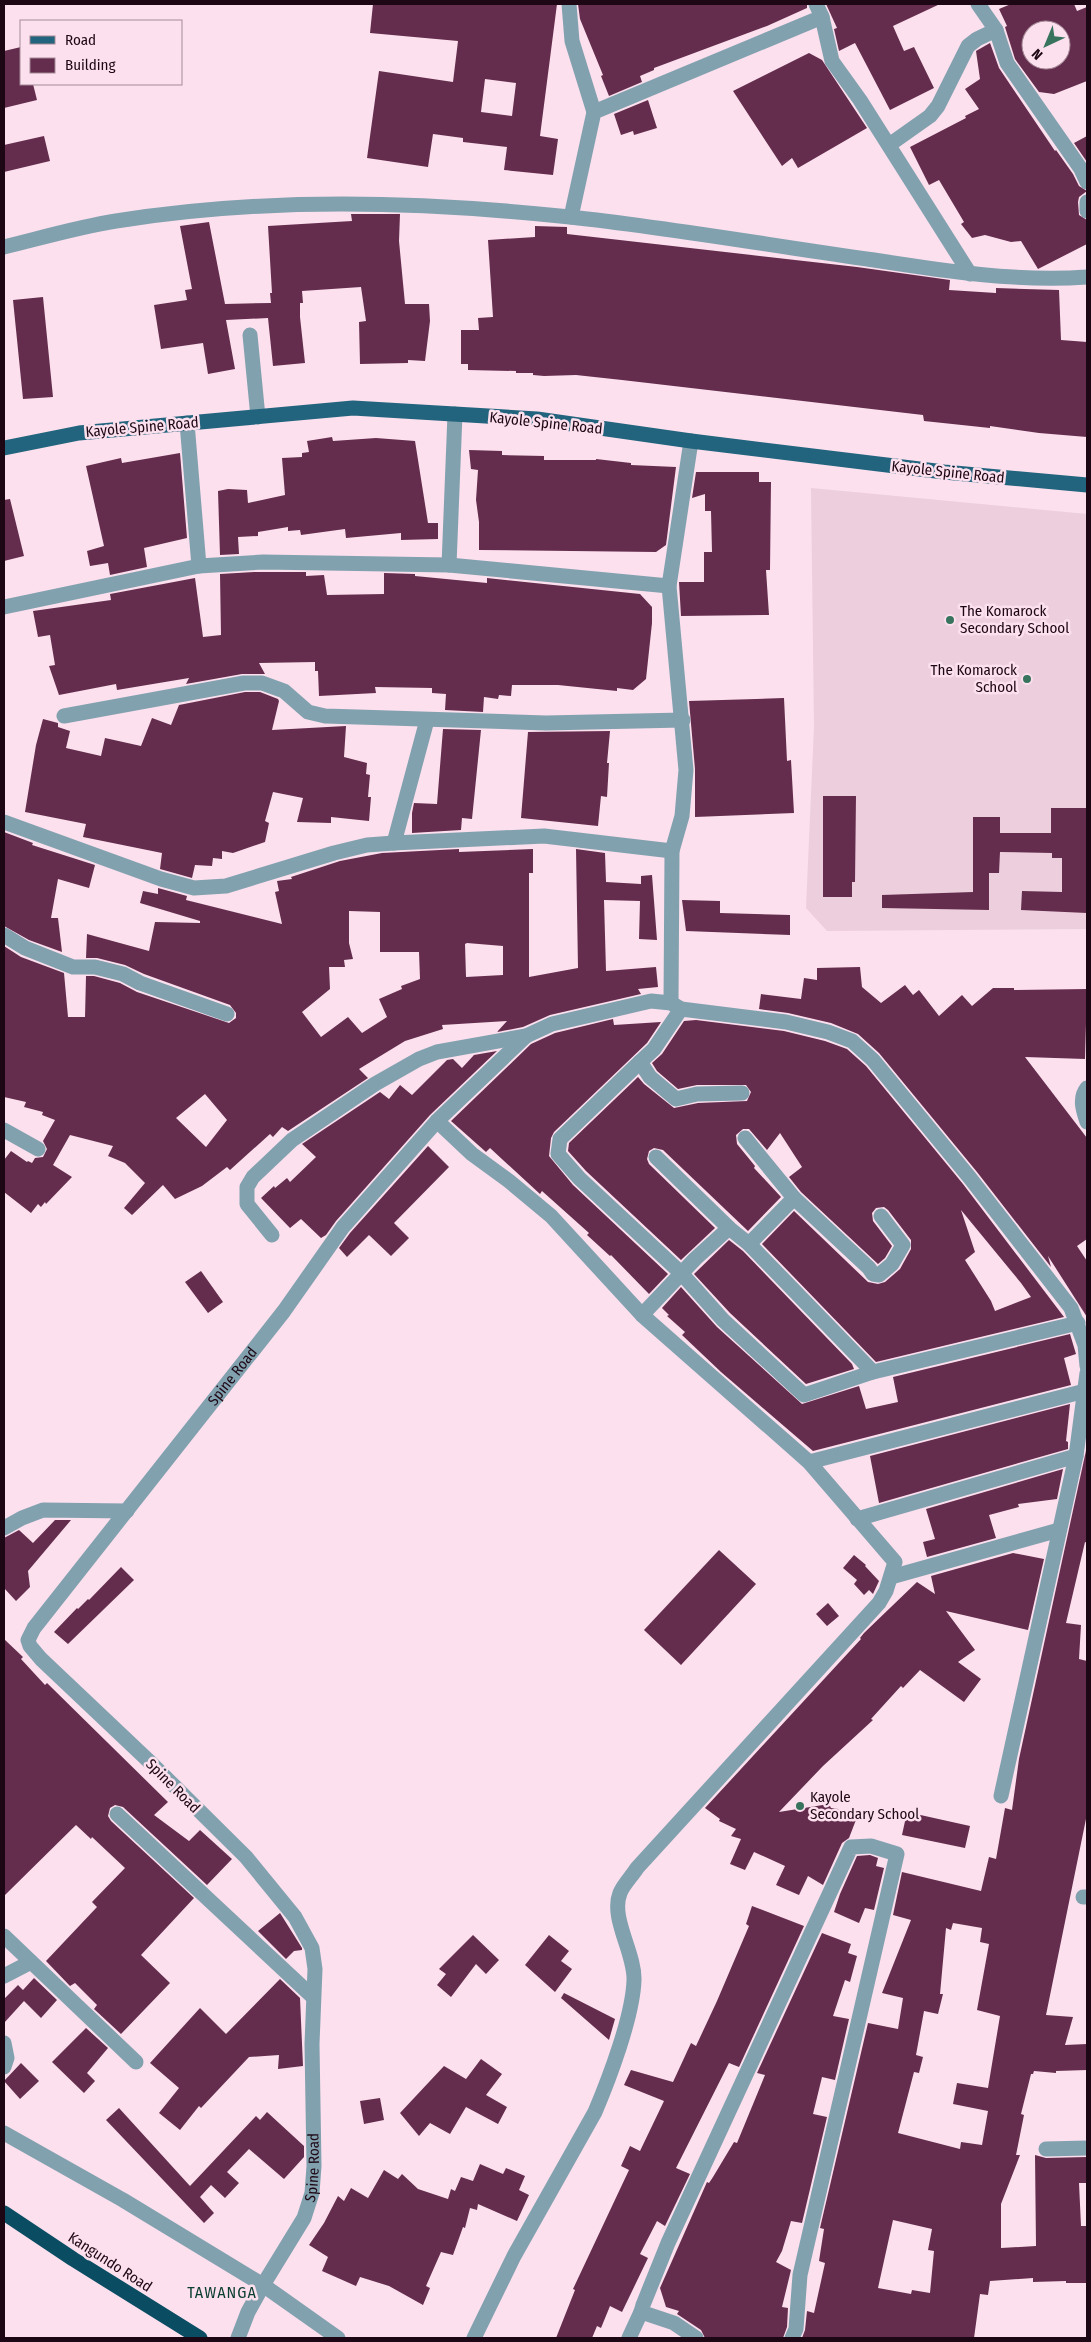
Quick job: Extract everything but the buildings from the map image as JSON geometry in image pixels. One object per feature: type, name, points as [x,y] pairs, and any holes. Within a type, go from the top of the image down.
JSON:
[{"type":"highway","name":"Kangundo Road","points":[[4,2212],[73,2259],[200,2338]]},
{"type":"main road","name":"Kayole Spine Road","points":[[4,448],[79,433],[354,408],[537,419],[691,441],[944,472],[1087,485]]},
{"type":"street","points":[[569,4],[572,42],[594,112],[571,217]]},
{"type":"street","points":[[981,5],[996,30],[1007,62],[1081,169],[1087,182]]},
{"type":"street","points":[[594,112],[819,10],[832,61],[889,145],[970,274]]},
{"type":"street","points":[[889,145],[930,116],[938,106],[968,46],[977,39],[996,30]]},
{"type":"street","points":[[1087,202],[1087,211]]},
{"type":"street","points":[[4,247],[113,221],[266,204],[410,204],[571,217],[970,274],[1056,279],[1087,277]]},
{"type":"street","points":[[250,334],[258,417]]},
{"type":"street","points":[[450,565],[455,414]]},
{"type":"street","points":[[187,423],[199,566]]},
{"type":"street","points":[[691,441],[669,586],[683,720],[686,770],[682,816],[672,851],[676,1006],[654,1049],[560,1139],[558,1154],[579,1178],[681,1273],[723,1320],[804,1395],[873,1372],[1078,1323]]},
{"type":"street","points":[[4,607],[199,566],[263,562],[450,565],[669,586]]},
{"type":"street","points":[[64,716],[244,683],[262,683],[284,691],[308,712],[325,716],[546,723],[683,720]]},
{"type":"street","points":[[394,843],[427,720]]},
{"type":"street","points":[[4,822],[161,879],[194,888],[226,886],[334,853],[367,845],[544,836],[672,851]]},
{"type":"street","points":[[4,935],[25,948],[73,967],[95,967],[123,974],[140,983],[227,1014]]},
{"type":"street","points":[[272,1236],[247,1204],[247,1187],[253,1177],[292,1140],[375,1084],[419,1059],[437,1052],[526,1036],[552,1024],[651,1001],[786,1022],[828,1032],[852,1041],[872,1060],[970,1178],[1071,1308],[1085,1345],[1087,1366]]},
{"type":"street","name":"Spine Road","points":[[238,2338],[248,2312],[304,2218],[312,2193],[314,2166],[312,2044],[315,1969],[312,1948],[295,1917],[246,1857],[30,1646],[28,1640],[34,1628],[284,1311],[343,1227],[437,1121],[526,1036]]},
{"type":"street","points":[[640,1062],[650,1077],[676,1099],[697,1094],[742,1093]]},
{"type":"street","points":[[1087,1088],[1083,1095],[1082,1104],[1087,1122]]},
{"type":"street","points":[[437,1121],[472,1154],[509,1181],[551,1216],[642,1315],[809,1462],[895,1562],[891,1577],[879,1603],[637,1868],[620,1894],[617,1912],[630,1953],[634,1979],[631,2005],[605,2088],[595,2112],[514,2256],[474,2338]]},
{"type":"street","points":[[4,1130],[38,1149]]},
{"type":"street","points":[[745,1138],[794,1198],[873,1274],[879,1275],[892,1264],[903,1245],[882,1216]]},
{"type":"street","points":[[656,1157],[749,1244],[873,1372]]},
{"type":"street","points":[[749,1244],[794,1198]]},
{"type":"street","points":[[642,1315],[681,1273],[730,1228]]},
{"type":"street","points":[[1001,1796],[1076,1456],[1087,1373]]},
{"type":"street","points":[[809,1462],[1085,1391]]},
{"type":"street","points":[[857,1519],[1076,1456]]},
{"type":"street","points":[[4,1528],[22,1518],[43,1510],[128,1511]]},
{"type":"street","points":[[891,1577],[1059,1530]]},
{"type":"street","points":[[117,1814],[313,1997]]},
{"type":"street","points":[[628,2338],[641,2312],[668,2244],[850,1846],[871,1846],[897,1854],[800,2275],[796,2329],[792,2338]]},
{"type":"street","points":[[4,1936],[136,2062]]},
{"type":"street","points":[[4,1976],[31,1962]]},
{"type":"street","points":[[4,2043],[7,2058],[4,2068]]},
{"type":"street","points":[[4,2133],[123,2200],[263,2285],[338,2338]]},
{"type":"street","points":[[1046,2149],[1087,2148]]},
{"type":"street","points":[[641,2312],[674,2323],[696,2338]]},
{"type":"shaded area","name":"The Komarock Secondary School","points":[[811,488],[1087,514],[1087,929],[827,931],[806,908],[814,727]]},
{"type":"place","name":"The Komarock Secondary School","points":[[950,620]]},
{"type":"place","name":"The Komarock School","points":[[1027,679]]},
{"type":"place","name":"Kayole Secondary School","points":[[800,1806]]},
{"type":"district","name":"TAWANGA","points":[[222,2292]]}]
